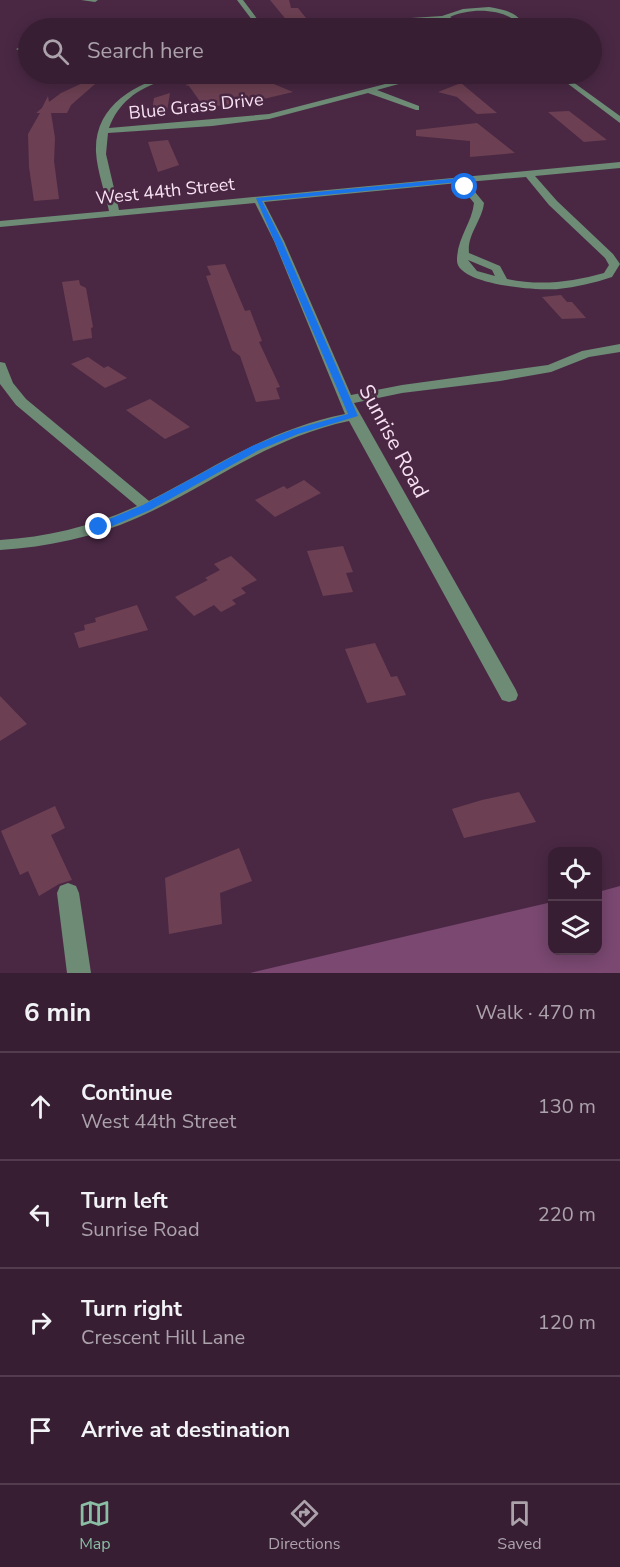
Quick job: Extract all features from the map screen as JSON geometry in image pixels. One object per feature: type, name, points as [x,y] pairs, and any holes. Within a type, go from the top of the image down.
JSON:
[{"type":"street","points":[[84,0],[94,0]]},
{"type":"street","points":[[240,0],[254,18]]},
{"type":"street","points":[[446,18],[457,11],[492,9],[515,18]]},
{"type":"street","points":[[115,213],[102,156],[103,131],[116,105],[128,93],[148,84]]},
{"type":"street","name":"Blue Grass Drive","points":[[103,131],[253,119],[396,84]]},
{"type":"street","points":[[571,84],[620,120]]},
{"type":"street","points":[[371,91],[416,108]]},
{"type":"street","name":"West 44th Street","points":[[0,224],[620,165]]},
{"type":"street","points":[[460,180],[479,208],[468,226],[463,251],[464,267],[470,272],[517,285],[572,285],[608,275],[615,264],[553,203],[528,173]]},
{"type":"street","name":"Sunrise Road","points":[[258,199],[279,241],[353,416],[509,695]]},
{"type":"street","points":[[346,400],[402,389],[551,368],[586,354],[620,348]]},
{"type":"street","points":[[0,366],[7,384],[21,402],[147,507]]},
{"type":"street","points":[[0,545],[54,539],[90,530],[147,507],[255,448],[295,432],[353,416]]},
{"type":"street","points":[[68,893],[79,973]]},
{"type":"shaded area","points":[[620,886],[620,973],[250,973],[548,903],[548,955],[602,955],[602,891]]},
{"type":"building","points":[[270,0],[289,0],[291,8],[298,8],[306,18],[285,18]]},
{"type":"building","points":[[80,84],[95,84],[71,105],[67,113],[51,113],[59,199],[34,201],[29,167],[28,134],[40,113],[36,113],[42,108],[48,96],[49,102],[61,93]]},
{"type":"building","points":[[274,84],[293,92],[242,104],[204,107],[189,86],[185,85]]},
{"type":"building","points":[[462,84],[497,113],[477,114],[457,97],[438,92]]},
{"type":"building","points":[[170,93],[167,111],[152,111],[154,98]]},
{"type":"building","points":[[569,111],[607,140],[584,142],[548,112]]},
{"type":"building","points":[[477,123],[515,153],[470,157],[470,141],[416,136],[416,130]]},
{"type":"building","points":[[168,140],[179,165],[158,172],[148,142]]},
{"type":"building","points":[[225,264],[245,311],[250,310],[262,341],[259,342],[280,387],[276,388],[280,399],[256,402],[240,356],[232,350],[206,276],[211,275],[207,266]]},
{"type":"building","points":[[79,280],[80,285],[86,288],[93,327],[91,328],[92,338],[73,341],[62,282]]},
{"type":"building","points":[[561,295],[567,302],[572,302],[586,318],[562,319],[542,297]]},
{"type":"building","points":[[88,357],[104,368],[108,366],[127,378],[105,388],[71,364]]},
{"type":"building","points":[[150,399],[190,427],[165,439],[126,410]]},
{"type":"building","points":[[304,480],[321,493],[275,517],[255,500],[284,486],[287,489]]},
{"type":"building","points":[[343,546],[353,572],[346,573],[353,592],[323,596],[307,551]]},
{"type":"building","points":[[231,556],[257,580],[241,588],[246,593],[232,600],[236,604],[221,612],[214,605],[194,616],[175,597],[208,580],[205,578],[220,570],[214,564]]},
{"type":"building","points":[[137,605],[148,630],[79,648],[74,633],[85,630],[84,625],[96,622],[95,618]]},
{"type":"building","points":[[375,643],[391,677],[397,676],[406,695],[367,703],[345,649]]},
{"type":"building","points":[[0,696],[27,724],[0,741]]},
{"type":"building","points":[[519,792],[536,822],[464,838],[452,809]]},
{"type":"building","points":[[55,806],[65,828],[51,835],[72,880],[59,884],[39,896],[28,871],[20,875],[1,831]]},
{"type":"building","points":[[239,848],[252,881],[220,893],[222,924],[169,934],[165,878]]},
{"type":"route","points":[[99,527],[132,515],[255,448],[295,432],[353,416],[279,241],[258,199],[460,180],[465,187]]}]
